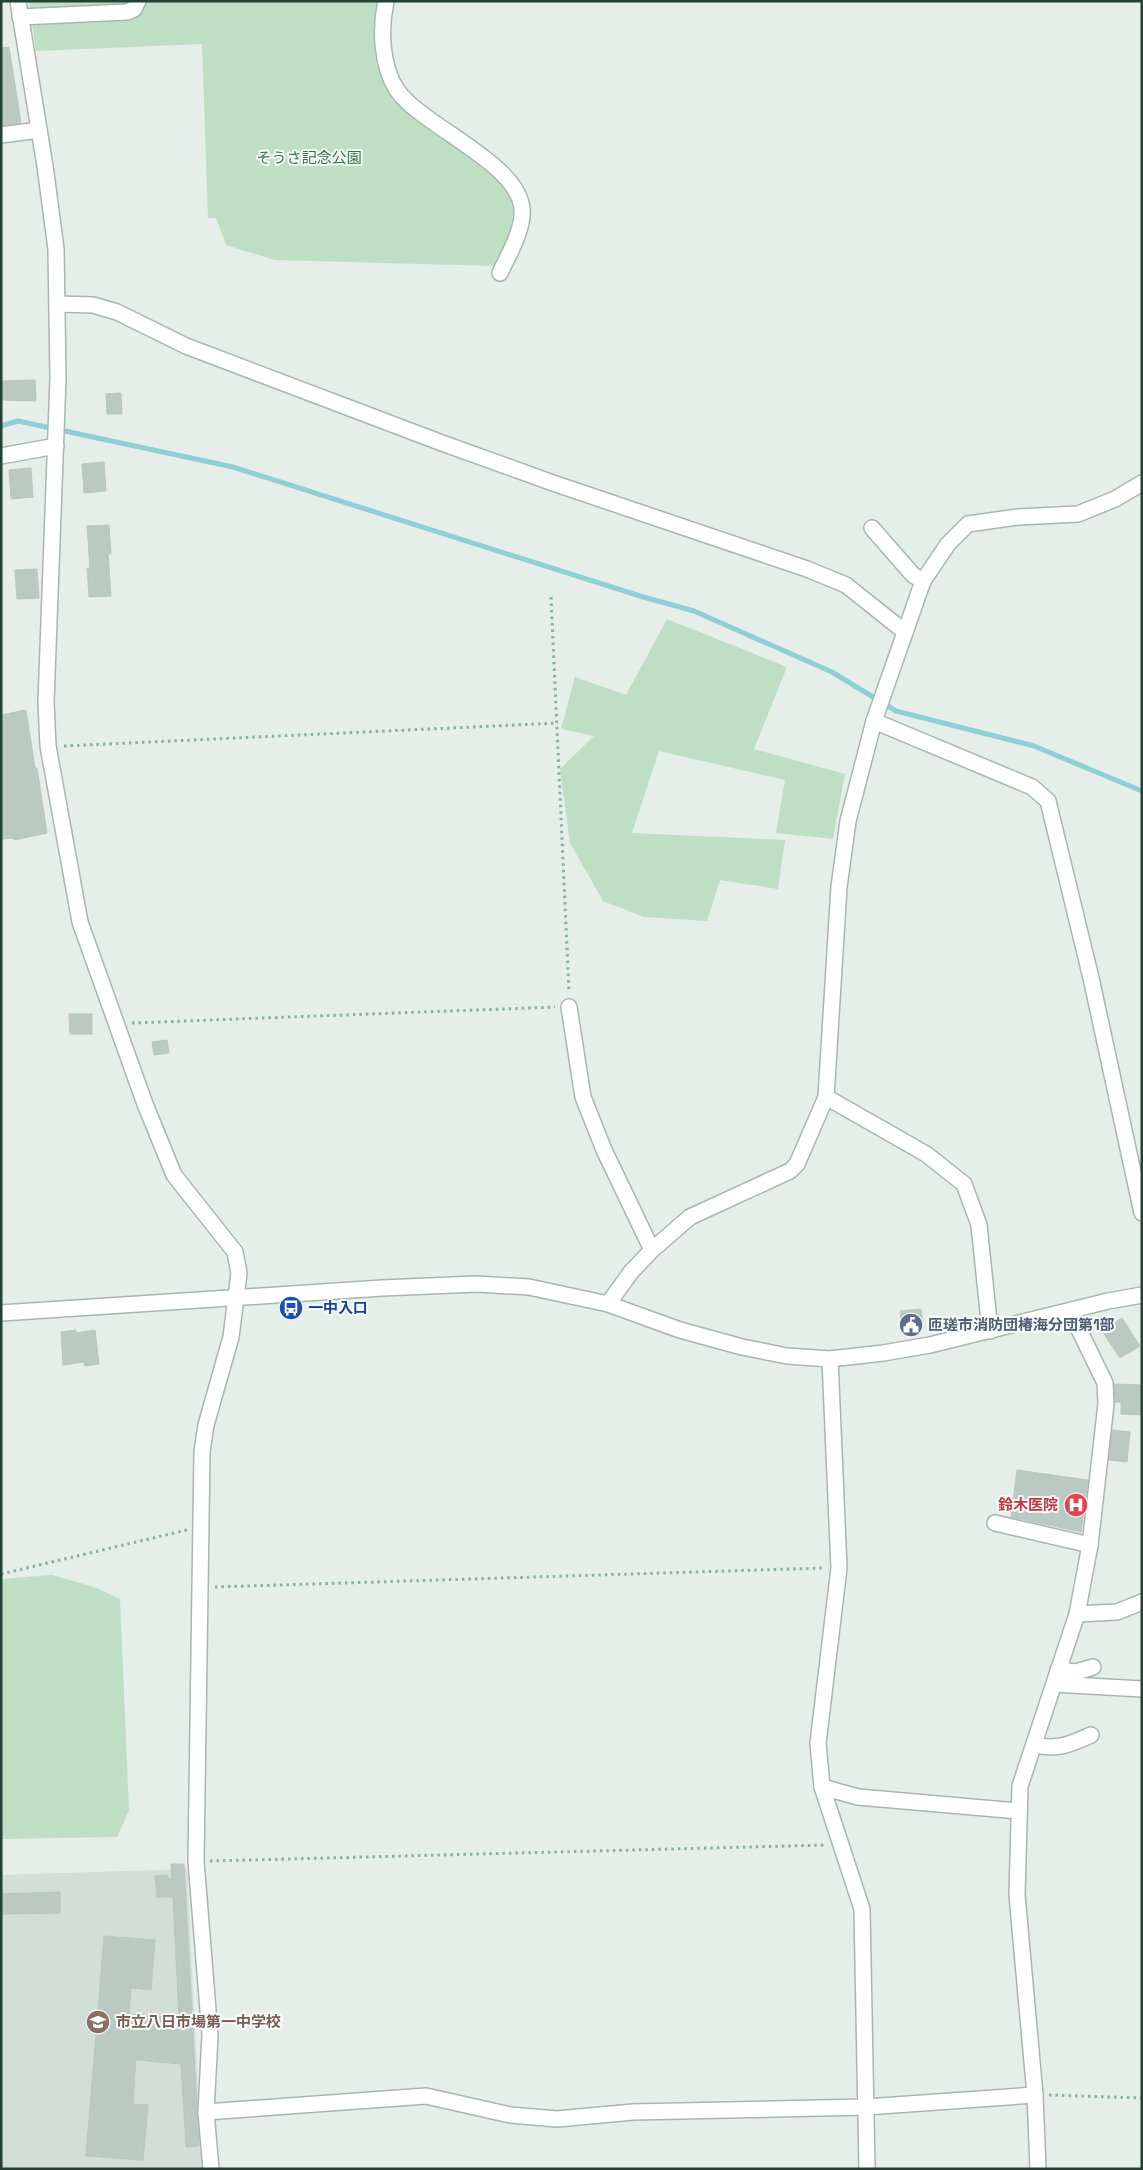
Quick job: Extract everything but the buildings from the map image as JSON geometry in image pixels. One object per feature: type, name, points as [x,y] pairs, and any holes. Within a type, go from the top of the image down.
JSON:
[{"type":"street","points":[[18,1],[56,249],[58,378],[46,702],[48,746],[80,922],[116,1024],[174,1175],[235,1252],[239,1273],[231,1337],[206,1425],[202,1452],[196,1861],[210,2035],[206,2112],[211,2169]]},
{"type":"street","points":[[20,17],[127,12],[134,9],[138,1]]},
{"type":"street","points":[[386,1],[383,16],[384,58],[397,90],[421,113],[504,174],[519,193],[523,216],[516,238],[500,273]]},
{"type":"street","points":[[1,135],[39,130]]},
{"type":"street","points":[[57,304],[93,305],[116,312],[186,346],[442,443],[554,483],[807,568],[846,585],[905,632]]},
{"type":"street","points":[[1,456],[56,446]]},
{"type":"street","points":[[608,1304],[631,1272],[652,1250],[690,1217],[790,1171],[797,1164],[826,1097],[840,887],[848,821],[874,721],[923,581],[948,544],[968,524],[1018,517],[1078,514],[1114,499],[1142,483]]},
{"type":"street","points":[[872,528],[913,575],[923,581]]},
{"type":"street","points":[[874,721],[1032,787],[1048,801],[1091,978],[1142,1213]]},
{"type":"street","points":[[569,1007],[583,1097],[604,1150],[652,1250]]},
{"type":"street","points":[[826,1097],[926,1154],[964,1184],[979,1225],[990,1331]]},
{"type":"street","points":[[1,1313],[236,1297],[476,1284],[529,1287],[608,1304],[680,1330],[742,1347],[787,1356],[830,1359],[902,1350],[1142,1295]]},
{"type":"street","points":[[1038,2169],[1036,2095],[1017,1895],[1020,1786],[1077,1614],[1090,1545],[1106,1404],[1105,1383],[1070,1311]]},
{"type":"street","points":[[830,1359],[839,1568],[818,1743],[822,1787],[862,1909],[867,2169]]},
{"type":"street","points":[[995,1523],[1090,1545]]},
{"type":"street","points":[[1077,1614],[1117,1612],[1142,1602]]},
{"type":"street","points":[[1056,1677],[1093,1667]]},
{"type":"street","points":[[1056,1677],[1142,1689]]},
{"type":"street","points":[[1034,1745],[1050,1748],[1063,1747],[1091,1735]]},
{"type":"street","points":[[822,1787],[858,1797],[1020,1811]]},
{"type":"street","points":[[206,2112],[426,2096],[510,2115],[557,2119],[633,2112],[866,2107],[1036,2095]]},
{"type":"path","points":[[116,1024],[569,1007],[551,597]]},
{"type":"path","points":[[48,746],[558,724]]},
{"type":"path","points":[[1,1574],[202,1526]]},
{"type":"path","points":[[200,1587],[839,1568]]},
{"type":"path","points":[[196,1861],[840,1844]]},
{"type":"path","points":[[1036,2095],[1142,2098]]},
{"type":"shaded area","name":"市立八日市場第一中学校","points":[[187,1869],[202,2169],[1,2169],[1,1875]]},
{"type":"green space","name":"そうさ記念公園","points":[[29,1],[378,1],[374,20],[376,64],[393,98],[505,186],[514,208],[510,232],[495,266],[275,260],[226,245],[216,218],[208,218],[202,44],[36,51]]},
{"type":"green space","points":[[667,619],[787,667],[754,749],[845,774],[833,839],[776,833],[785,780],[659,751],[632,833],[785,840],[778,889],[720,880],[707,921],[644,917],[603,901],[570,843],[560,769],[594,736],[561,729],[575,677],[626,695]]},
{"type":"green space","points":[[52,1575],[94,1587],[120,1599],[129,1810],[117,1837],[1,1839],[1,1579]]},
{"type":"waterway","points":[[1,426],[18,421],[233,467],[640,596],[694,611],[832,672],[896,711],[1034,746],[1142,791]]},
{"type":"place","name":"一中入口","points":[[291,1308]]},
{"type":"place","name":"匝瑳市消防団椿海分団第1部","points":[[911,1325]]},
{"type":"place","name":"鈴木医院","points":[[1076,1505]]},
{"type":"place","name":"市立八日市場第一中学校","points":[[98,2022]]}]
